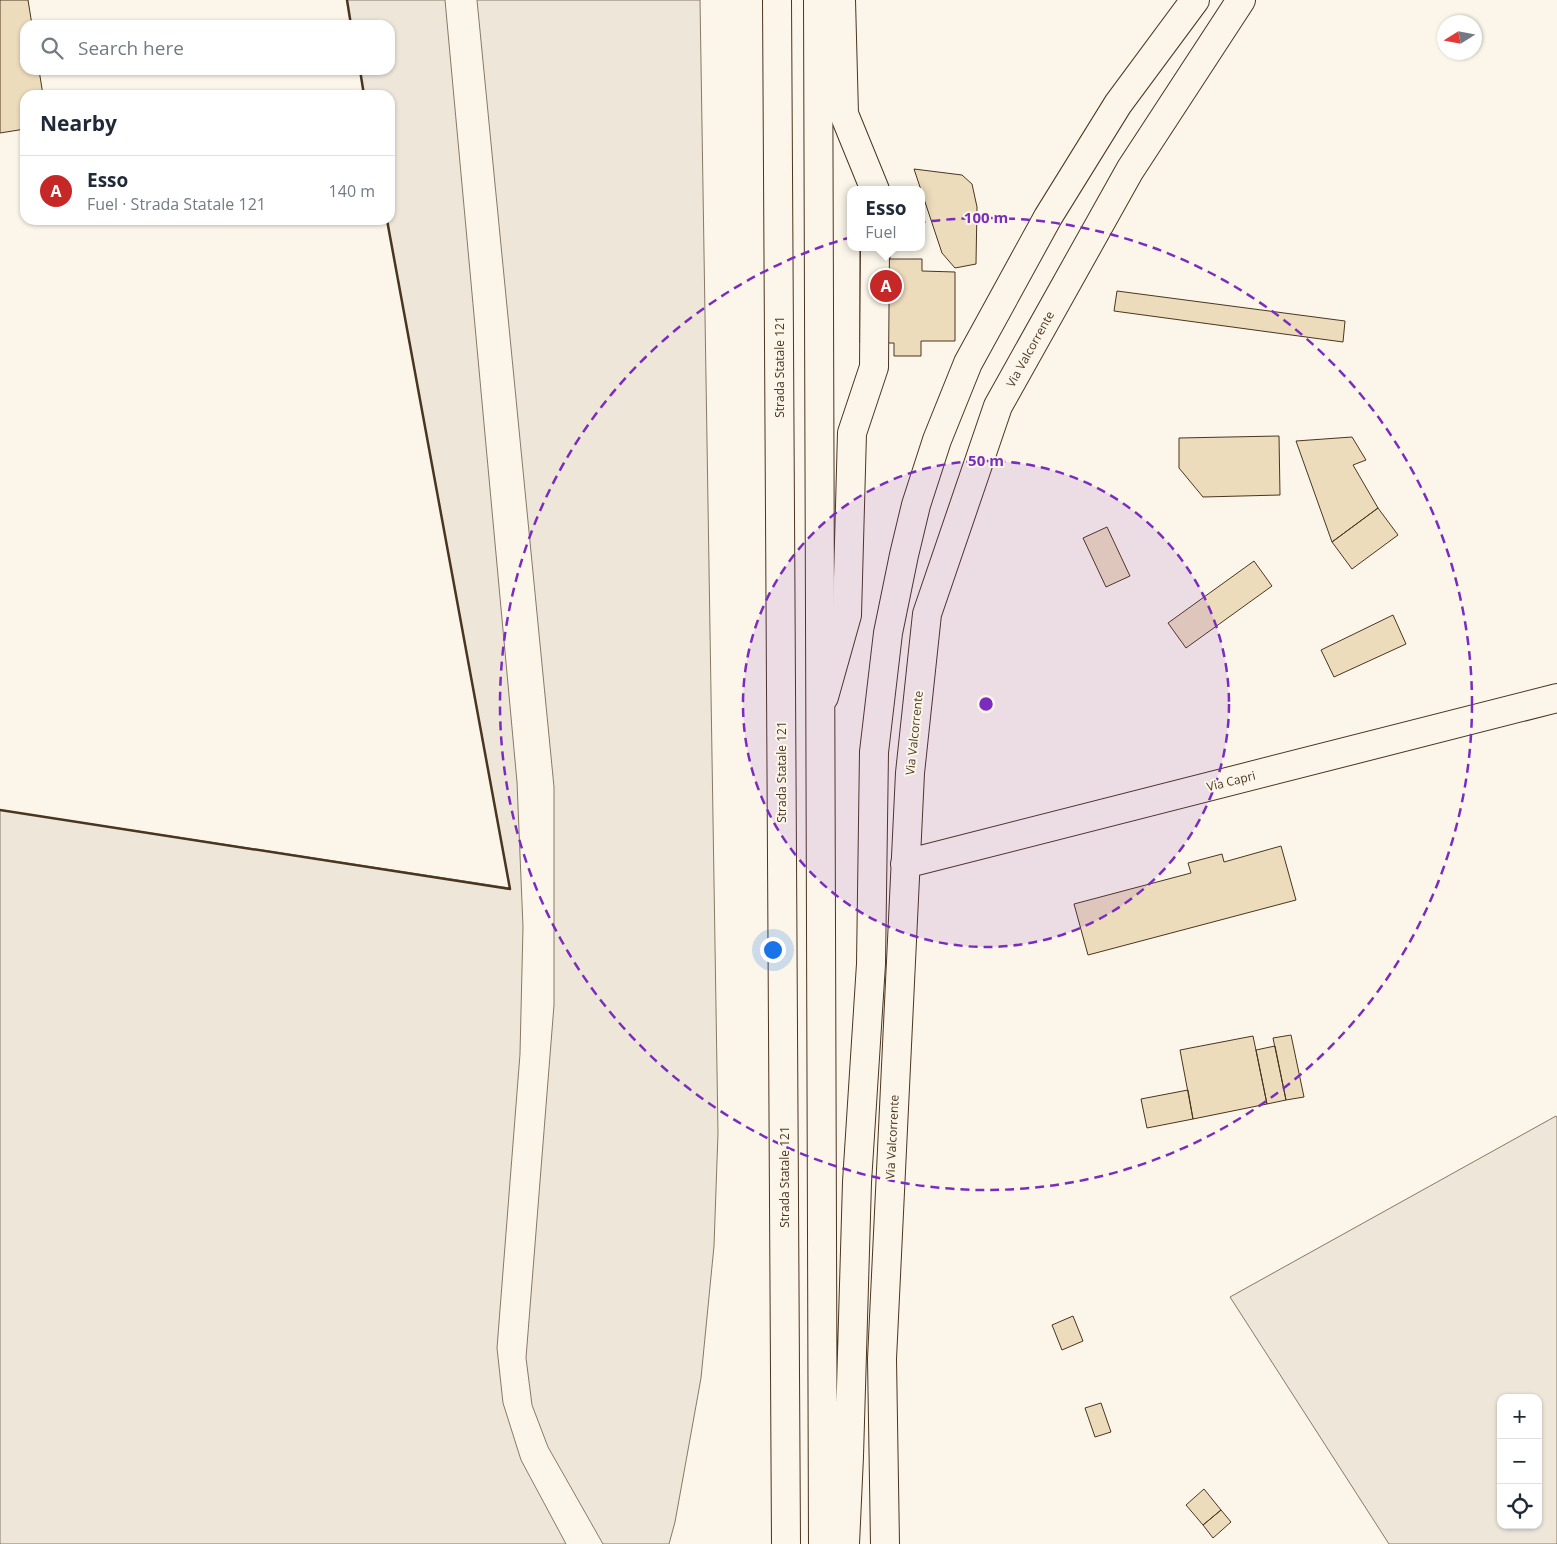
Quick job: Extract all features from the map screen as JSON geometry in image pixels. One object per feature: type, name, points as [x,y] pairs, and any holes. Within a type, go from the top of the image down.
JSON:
[{"type":"main road","name":"Strada Statale 121","points":[[777,0],[786,1544]]},
{"type":"main road","points":[[818,0],[823,1544]]},
{"type":"main road","points":[[841,0],[844,114],[874,186]]},
{"type":"main road","points":[[845,1544],[850,1456],[857,1182],[871,964],[874,752],[888,633],[904,555],[916,505],[937,440],[968,363],[1048,217],[1113,112],[1195,0]]},
{"type":"main road","name":"Via Valcorrente","points":[[885,1544],[882,1358],[910,773],[926,614],[998,406],[1130,170],[1241,0]]},
{"type":"main road","points":[[820,710],[847,615],[852,433],[874,366],[875,251]]},
{"type":"main road","name":"Via Capri","points":[[905,864],[1557,698]]},
{"type":"shaded area","points":[[347,0],[445,0],[517,782],[523,927],[520,1054],[497,1348],[503,1403],[521,1460],[566,1544],[0,1544],[0,810],[510,888],[388,225],[395,225],[395,90],[363,90],[361,75],[395,75],[395,20],[350,20]]},
{"type":"shaded area","points":[[477,0],[700,0],[718,1133],[714,1246],[701,1378],[675,1522],[669,1544],[603,1544],[548,1447],[532,1405],[526,1358],[554,1005],[554,787]]},
{"type":"shaded area","points":[[1556,1116],[1557,1544],[1389,1544],[1230,1297]]},
{"type":"building","points":[[0,0],[28,0],[31,20],[20,20],[20,75],[40,75],[42,90],[20,90],[20,130],[0,133]]},
{"type":"building","points":[[914,169],[962,175],[972,184],[977,207],[976,264],[955,268],[942,253],[925,202],[925,186],[920,186]]},
{"type":"building","points":[[860,251],[890,251],[890,259],[922,259],[922,271],[955,272],[955,341],[921,341],[921,356],[894,356],[894,343],[860,343]]},
{"type":"building","points":[[1117,291],[1345,321],[1343,342],[1114,311]]},
{"type":"building","points":[[1279,436],[1280,495],[1203,497],[1179,468],[1179,438]]},
{"type":"building","points":[[1352,437],[1366,460],[1353,465],[1378,508],[1332,542],[1296,441]]},
{"type":"building","points":[[1378,508],[1398,535],[1352,569],[1332,542]]},
{"type":"building","points":[[1107,527],[1130,576],[1106,587],[1083,538]]},
{"type":"building","points":[[1254,561],[1272,586],[1186,648],[1168,623]]},
{"type":"building","points":[[1393,615],[1406,644],[1334,677],[1321,650]]},
{"type":"building","points":[[1281,846],[1296,900],[1088,955],[1074,904],[1191,873],[1188,863],[1222,854],[1224,862]]},
{"type":"building","points":[[1291,1035],[1304,1097],[1286,1100],[1273,1038]]},
{"type":"building","points":[[1253,1036],[1267,1104],[1193,1119],[1180,1050]]},
{"type":"building","points":[[1275,1046],[1286,1100],[1267,1104],[1256,1050]]},
{"type":"building","points":[[1188,1090],[1193,1119],[1147,1128],[1141,1099]]},
{"type":"building","points":[[1073,1316],[1083,1341],[1062,1350],[1052,1325]]},
{"type":"building","points":[[1101,1403],[1111,1432],[1095,1437],[1085,1408]]},
{"type":"building","points":[[1204,1489],[1221,1510],[1203,1525],[1186,1505]]},
{"type":"building","points":[[1221,1510],[1231,1522],[1213,1538],[1203,1525]]},
{"type":"wall","points":[[347,0],[350,20]]},
{"type":"wall","points":[[361,75],[363,90]]},
{"type":"wall","points":[[0,810],[510,889],[388,225]]},
{"type":"place","name":"Esso","points":[[886,286]]}]
